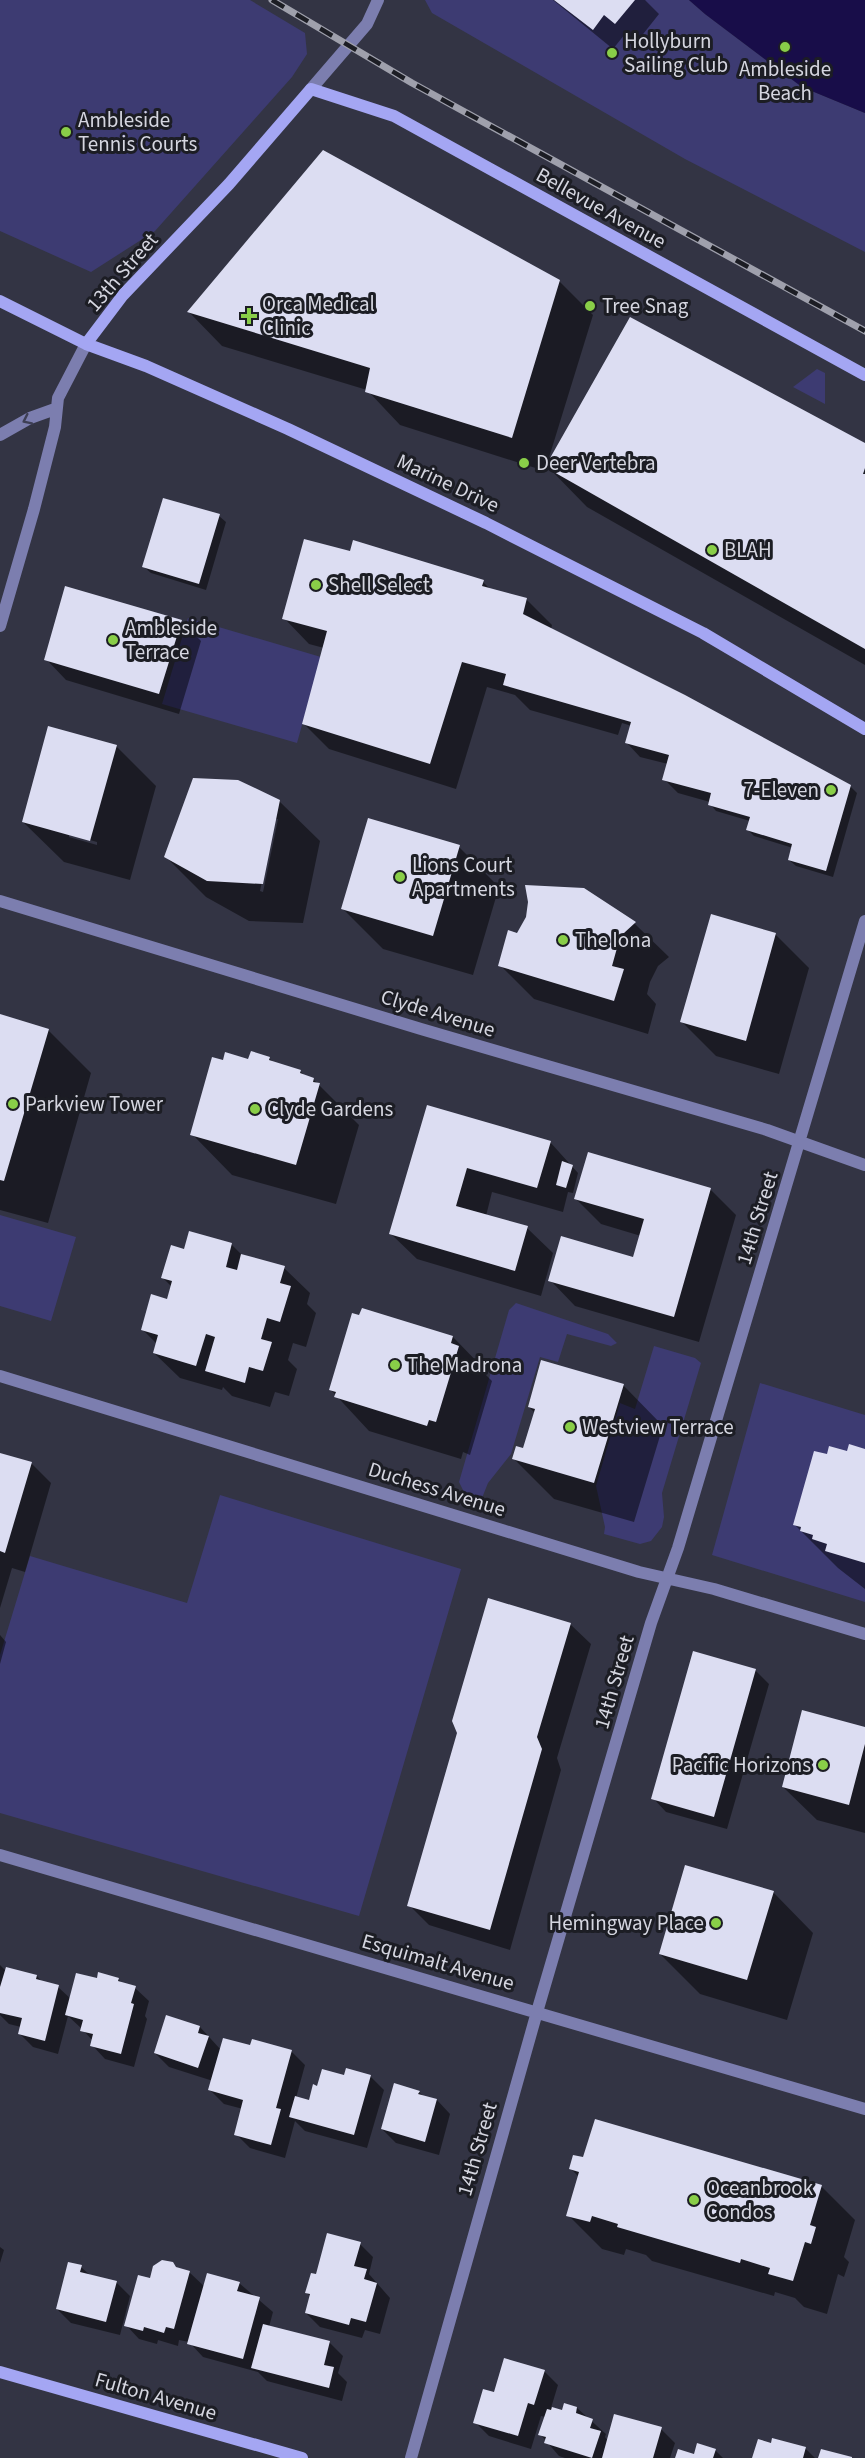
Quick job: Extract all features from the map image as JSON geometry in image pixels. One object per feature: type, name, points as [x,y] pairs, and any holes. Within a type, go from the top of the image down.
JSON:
[{"type":"street","name":"13th Street","points":[[0,626],[55,427],[55,409],[58,398],[86,344],[123,295],[229,184],[367,24],[378,0]]},
{"type":"street","name":"Bellevue Avenue","points":[[311,89],[394,116],[865,375]]},
{"type":"street","name":"Marine Drive","points":[[0,301],[86,344],[179,380],[486,523],[703,633],[865,729]]},
{"type":"street","points":[[0,435],[30,418],[55,409]]},
{"type":"street","name":"Clyde Avenue","points":[[0,901],[421,1029],[767,1130],[865,1165]]},
{"type":"street","name":"14th Street","points":[[411,2458],[537,2012],[651,1623],[668,1578],[864,927]]},
{"type":"street","name":"Duchess Avenue","points":[[0,1376],[639,1572],[714,1589],[865,1634]]},
{"type":"street","name":"Esquimalt Avenue","points":[[0,1855],[865,2109]]},
{"type":"street","name":"Fulton Avenue","points":[[0,2372],[302,2458]]},
{"type":"shaded area","points":[[0,0],[250,0],[305,33],[307,54],[292,77],[155,231],[91,272],[0,231]]},
{"type":"shaded area","points":[[425,0],[689,0],[802,87],[865,113],[865,252],[685,159],[432,13]]},
{"type":"shaded area","name":"Ambleside Beach","points":[[689,0],[865,0],[865,113],[802,87]]},
{"type":"shaded area","points":[[817,369],[825,373],[825,404],[793,387]]},
{"type":"shaded area","points":[[188,618],[321,657],[297,743],[162,704]]},
{"type":"shaded area","points":[[0,1215],[76,1237],[51,1321],[0,1306]]},
{"type":"shaded area","points":[[516,1303],[608,1334],[617,1343],[611,1346],[567,1334],[558,1362],[540,1357],[511,1454],[488,1483],[482,1498],[464,1492],[459,1482],[509,1310]]},
{"type":"shaded area","points":[[654,1346],[695,1358],[701,1363],[662,1493],[664,1517],[662,1527],[651,1541],[640,1544],[604,1534],[605,1527],[596,1486],[620,1403],[635,1409]]},
{"type":"shaded area","points":[[760,1383],[865,1415],[865,1602],[712,1555]]},
{"type":"shaded area","points":[[220,1495],[461,1569],[359,1916],[0,1813],[0,1655],[30,1556],[187,1603]]},
{"type":"building","name":"Hollyburn Sailing Club","points":[[554,0],[635,0],[615,24],[604,15],[593,30]]},
{"type":"building","points":[[323,150],[560,280],[512,438],[365,392],[370,368],[187,312]]},
{"type":"building","points":[[630,317],[865,443],[863,474],[865,474],[865,649],[545,467]]},
{"type":"building","points":[[163,498],[220,514],[199,584],[142,567]]},
{"type":"building","points":[[304,539],[350,551],[353,540],[484,580],[482,586],[527,598],[523,614],[685,695],[851,785],[826,871],[788,860],[792,844],[746,830],[750,817],[708,805],[711,793],[662,780],[669,755],[625,743],[631,722],[503,685],[506,674],[462,662],[430,764],[302,724],[327,631],[282,619]]},
{"type":"building","name":"Ambleside Terrace","points":[[65,586],[182,620],[159,694],[44,660]]},
{"type":"building","points":[[48,726],[117,745],[90,841],[22,822]]},
{"type":"building","points":[[193,778],[238,780],[280,800],[263,884],[207,881],[164,857]]},
{"type":"building","name":"Lions Court Apartments","points":[[368,818],[460,845],[433,936],[341,909]]},
{"type":"building","name":"The Iona","points":[[525,885],[584,888],[636,922],[624,933],[617,948],[612,966],[624,969],[614,1001],[498,966],[508,930],[517,933],[526,917],[528,902]]},
{"type":"building","points":[[711,914],[776,933],[746,1041],[680,1022]]},
{"type":"building","name":"Parkview Tower","points":[[0,1014],[49,1029],[4,1181],[0,1180]]},
{"type":"building","name":"Clyde Gardens","points":[[251,1051],[270,1057],[269,1060],[301,1070],[300,1073],[314,1078],[313,1082],[320,1083],[296,1165],[190,1135],[212,1057],[223,1060],[225,1052],[248,1059]]},
{"type":"building","points":[[427,1105],[551,1141],[537,1188],[467,1168],[456,1206],[528,1226],[515,1271],[389,1234]]},
{"type":"building","points":[[588,1152],[711,1188],[674,1317],[548,1281],[561,1236],[633,1257],[644,1219],[574,1199]]},
{"type":"building","points":[[562,1161],[573,1165],[566,1188],[556,1185]]},
{"type":"building","points":[[189,1231],[232,1243],[226,1267],[237,1270],[241,1254],[285,1266],[280,1283],[291,1286],[280,1322],[267,1318],[261,1339],[272,1342],[263,1371],[249,1367],[245,1383],[205,1371],[215,1337],[206,1334],[196,1366],[153,1353],[158,1335],[141,1330],[151,1294],[167,1299],[172,1281],[161,1278],[171,1245],[184,1249]]},
{"type":"building","name":"The Madrona","points":[[362,1308],[453,1336],[451,1343],[459,1346],[436,1422],[429,1420],[427,1426],[334,1397],[336,1392],[329,1390],[352,1313],[359,1315]]},
{"type":"building","name":"Westview Terrace","points":[[541,1360],[624,1384],[594,1483],[512,1459],[516,1446],[523,1448],[535,1409],[528,1407]]},
{"type":"building","points":[[849,1444],[865,1449],[865,1563],[825,1551],[827,1544],[812,1539],[813,1535],[800,1531],[801,1527],[793,1525],[814,1451],[827,1454],[829,1446],[847,1451]]},
{"type":"building","points":[[0,1453],[32,1462],[5,1553],[0,1551]]},
{"type":"building","points":[[488,1598],[571,1623],[537,1737],[542,1749],[490,1930],[407,1906],[457,1733],[452,1721]]},
{"type":"building","points":[[693,1651],[756,1669],[714,1817],[651,1799]]},
{"type":"building","name":"Pacific Horizons","points":[[802,1710],[865,1727],[865,1744],[849,1805],[782,1787]]},
{"type":"building","name":"Hemingway Place","points":[[685,1865],[774,1891],[747,1980],[659,1954]]},
{"type":"building","points":[[6,1967],[37,1975],[36,1979],[59,1985],[45,2041],[18,2034],[22,2018],[0,2013],[0,1987]]},
{"type":"building","points":[[98,1972],[136,1986],[131,2003],[134,2004],[121,2054],[90,2046],[93,2034],[80,2031],[83,2020],[65,2015],[76,1973],[97,1978]]},
{"type":"building","points":[[166,2015],[200,2026],[198,2033],[209,2036],[198,2068],[154,2053]]},
{"type":"building","points":[[223,2038],[250,2045],[252,2039],[292,2050],[276,2108],[281,2109],[271,2145],[234,2135],[243,2100],[208,2090]]},
{"type":"building","points":[[346,2068],[371,2075],[354,2135],[289,2117],[295,2096],[309,2100],[313,2084],[317,2086],[322,2069],[344,2075]]},
{"type":"building","points":[[394,2083],[420,2091],[418,2094],[437,2099],[425,2142],[381,2129]]},
{"type":"building","name":"Oceanbrook Condos","points":[[595,2119],[822,2185],[810,2225],[816,2227],[811,2244],[805,2242],[793,2281],[768,2274],[770,2268],[741,2259],[740,2263],[617,2227],[618,2224],[592,2216],[590,2222],[566,2216],[579,2172],[569,2169],[573,2155],[583,2157]]},
{"type":"building","points":[[327,2233],[361,2242],[354,2266],[367,2269],[364,2279],[377,2283],[366,2322],[351,2318],[349,2325],[305,2313],[310,2294],[305,2293],[311,2273],[316,2274]]},
{"type":"building","points":[[162,2260],[173,2262],[176,2267],[190,2271],[174,2329],[166,2327],[164,2333],[144,2327],[143,2331],[124,2326],[138,2275],[150,2278],[153,2266]]},
{"type":"building","points":[[68,2262],[82,2265],[80,2272],[117,2281],[106,2322],[56,2309]]},
{"type":"building","points":[[207,2273],[240,2282],[237,2291],[260,2297],[243,2359],[187,2344]]},
{"type":"building","points":[[263,2324],[330,2341],[324,2365],[334,2367],[329,2388],[251,2368]]},
{"type":"building","points":[[504,2358],[545,2370],[534,2405],[528,2403],[518,2436],[473,2423],[483,2389],[494,2392]]},
{"type":"building","points":[[564,2403],[577,2407],[576,2413],[593,2419],[590,2428],[601,2431],[592,2458],[544,2443],[546,2437],[538,2435],[547,2409],[551,2410],[552,2407],[562,2410]]},
{"type":"building","points":[[614,2414],[662,2427],[653,2458],[602,2458]]},
{"type":"building","points":[[772,2438],[806,2447],[803,2458],[752,2458],[758,2439],[771,2443]]},
{"type":"building","points":[[697,2443],[716,2449],[713,2458],[675,2458],[678,2449],[694,2454]]},
{"type":"building","points":[[821,2449],[852,2457],[852,2458],[818,2458]]},
{"type":"railway","points":[[272,0],[412,83],[865,331]]},
{"type":"place","name":"Ambleside Beach","points":[[785,47]]},
{"type":"place","name":"Hollyburn Sailing Club","points":[[612,53]]},
{"type":"place","name":"Ambleside Tennis Courts","points":[[66,132]]},
{"type":"place","name":"Tree Snag","points":[[590,306]]},
{"type":"place","name":"Orca Medical Clinic","points":[[249,316]]},
{"type":"place","name":"Deer Vertebra","points":[[524,463]]},
{"type":"place","name":"BLAH","points":[[712,550]]},
{"type":"place","name":"Shell Select","points":[[316,585]]},
{"type":"place","name":"Ambleside Terrace","points":[[113,640]]},
{"type":"place","name":"7-Eleven","points":[[831,790]]},
{"type":"place","name":"Lions Court Apartments","points":[[400,877]]},
{"type":"place","name":"The Iona","points":[[563,940]]},
{"type":"place","name":"Parkview Tower","points":[[13,1104]]},
{"type":"place","name":"Clyde Gardens","points":[[255,1109]]},
{"type":"place","name":"The Madrona","points":[[395,1365]]},
{"type":"place","name":"Westview Terrace","points":[[570,1427]]},
{"type":"place","name":"Pacific Horizons","points":[[823,1765]]},
{"type":"place","name":"Hemingway Place","points":[[716,1923]]},
{"type":"place","name":"Oceanbrook Condos","points":[[694,2200]]}]
